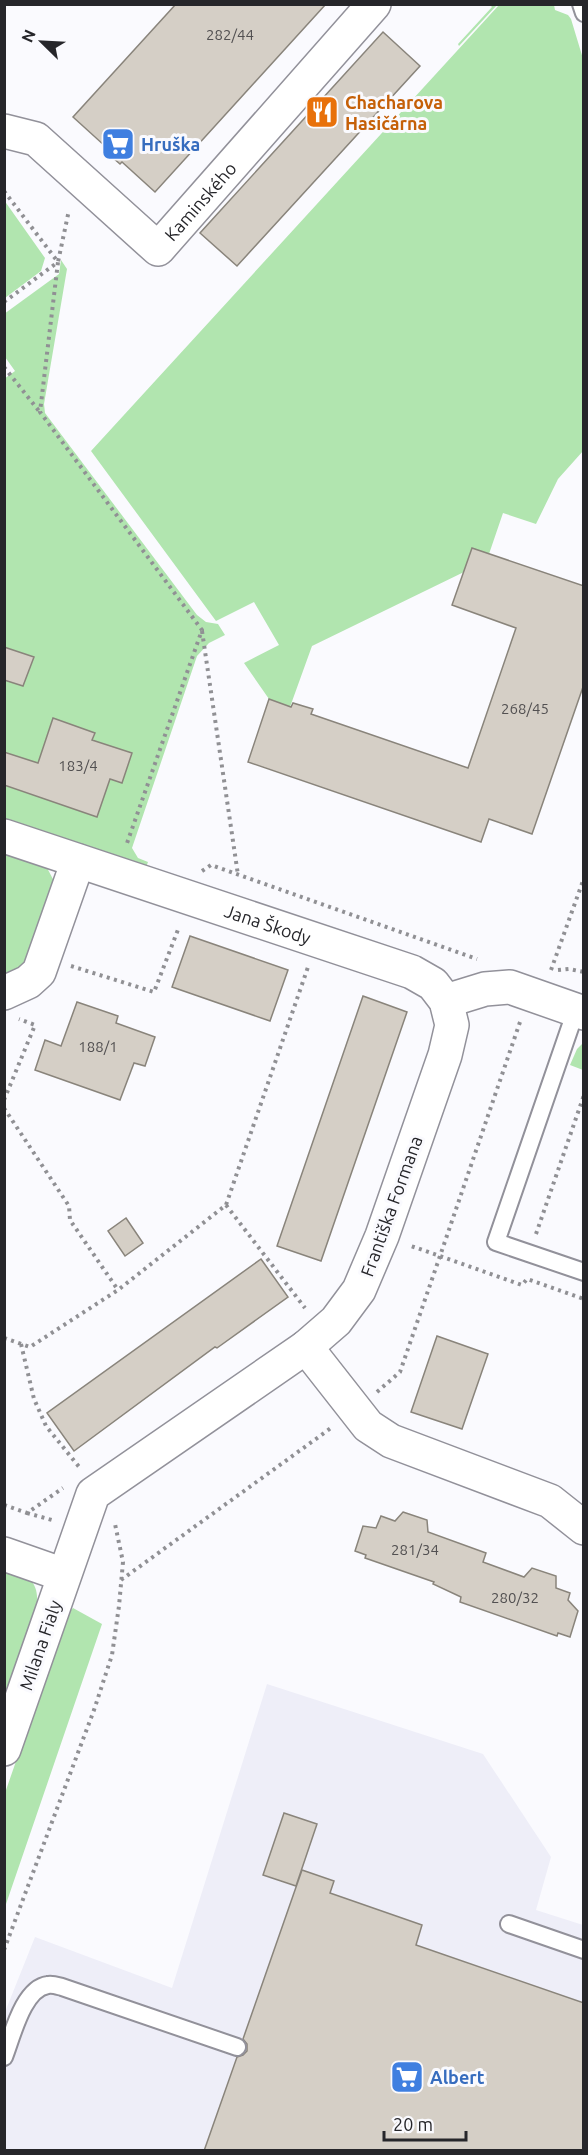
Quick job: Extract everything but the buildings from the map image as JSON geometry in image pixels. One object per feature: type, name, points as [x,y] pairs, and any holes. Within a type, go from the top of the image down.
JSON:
[{"type":"street","name":"Kaminského","points":[[4,131],[36,138],[158,249],[374,4]]},
{"type":"street","name":"Jana Škody","points":[[4,836],[412,972],[433,984],[446,1001]]},
{"type":"street","points":[[10,1005],[39,972],[78,861]]},
{"type":"street","points":[[446,1001],[485,989],[510,987],[580,1011]]},
{"type":"street","name":"Františka Formana","points":[[64,1575],[93,1494],[306,1347],[336,1321],[359,1290],[382,1236],[445,1055],[452,1025],[446,1001]]},
{"type":"street","points":[[306,1347],[368,1426],[391,1441],[550,1501],[581,1526]]},
{"type":"street","points":[[4,1554],[64,1575]]},
{"type":"street","name":"Milana Fialy","points":[[4,1749],[64,1575]]},
{"type":"lane","points":[[581,4],[584,13]]},
{"type":"lane","points":[[580,1011],[496,1242],[584,1272]]},
{"type":"lane","points":[[509,1924],[584,1950]]},
{"type":"lane","points":[[4,2057],[24,2004],[33,1992],[48,1984],[237,2047]]},
{"type":"path","points":[[4,191],[58,262]]},
{"type":"path","points":[[40,412],[58,262],[71,200]]},
{"type":"path","points":[[4,302],[58,262]]},
{"type":"path","points":[[4,367],[202,630],[238,875]]},
{"type":"path","points":[[123,855],[202,630]]},
{"type":"path","points":[[195,875],[211,866],[482,961]]},
{"type":"path","points":[[550,971],[584,878]]},
{"type":"path","points":[[60,962],[154,992],[180,925]]},
{"type":"path","points":[[4,1338],[30,1347],[118,1290],[226,1205],[311,959]]},
{"type":"path","points":[[543,972],[569,969],[584,972]]},
{"type":"path","points":[[4,1100],[35,1025],[10,1005]]},
{"type":"path","points":[[545,1238],[536,1235],[584,1095]]},
{"type":"path","points":[[4,1108],[69,1206],[70,1220],[118,1290]]},
{"type":"path","points":[[226,1205],[306,1308]]},
{"type":"path","points":[[296,1315],[313,1302]]},
{"type":"path","points":[[4,1950],[94,1710],[112,1655],[123,1562],[113,1512],[101,1489],[84,1473],[46,1426],[34,1399],[21,1344]]},
{"type":"path","points":[[4,1505],[27,1513],[65,1486]]},
{"type":"shaded area","points":[[267,1684],[483,1754],[551,1857],[536,1910],[583,1925],[583,2150],[5,2150],[5,2012],[35,1937],[172,1988]]},
{"type":"green space","points":[[490,5],[497,5],[459,46],[458,44],[492,7]]},
{"type":"green space","points":[[499,5],[554,5],[555,10],[568,15],[571,19],[584,62],[583,451],[558,479],[536,524],[503,513],[489,554],[464,572],[312,646],[290,707],[269,699],[244,663],[279,645],[254,602],[216,621],[91,451]]},
{"type":"green space","points":[[4,200],[45,258],[41,271],[5,298]]},
{"type":"green space","points":[[61,260],[67,269],[44,404],[45,413],[197,615],[206,622],[218,624],[225,635],[209,643],[197,656],[132,848],[138,858],[148,862],[145,870],[5,822],[4,379],[15,371],[5,357],[4,314],[59,274]]},
{"type":"green space","points":[[4,844],[45,864],[55,883],[33,962],[4,982]]},
{"type":"green space","points":[[583,1043],[583,1070],[570,1065],[577,1049]]},
{"type":"green space","points":[[5,1565],[28,1577],[35,1587],[37,1603],[36,1613],[5,1704]]},
{"type":"green space","points":[[73,1608],[102,1624],[5,1907],[5,1793],[67,1614]]},
{"type":"place","name":"Chacharova Hasičárna","points":[[322,112]]},
{"type":"place","name":"Hruška","points":[[118,144]]},
{"type":"place","name":"Albert","points":[[407,2077]]}]
